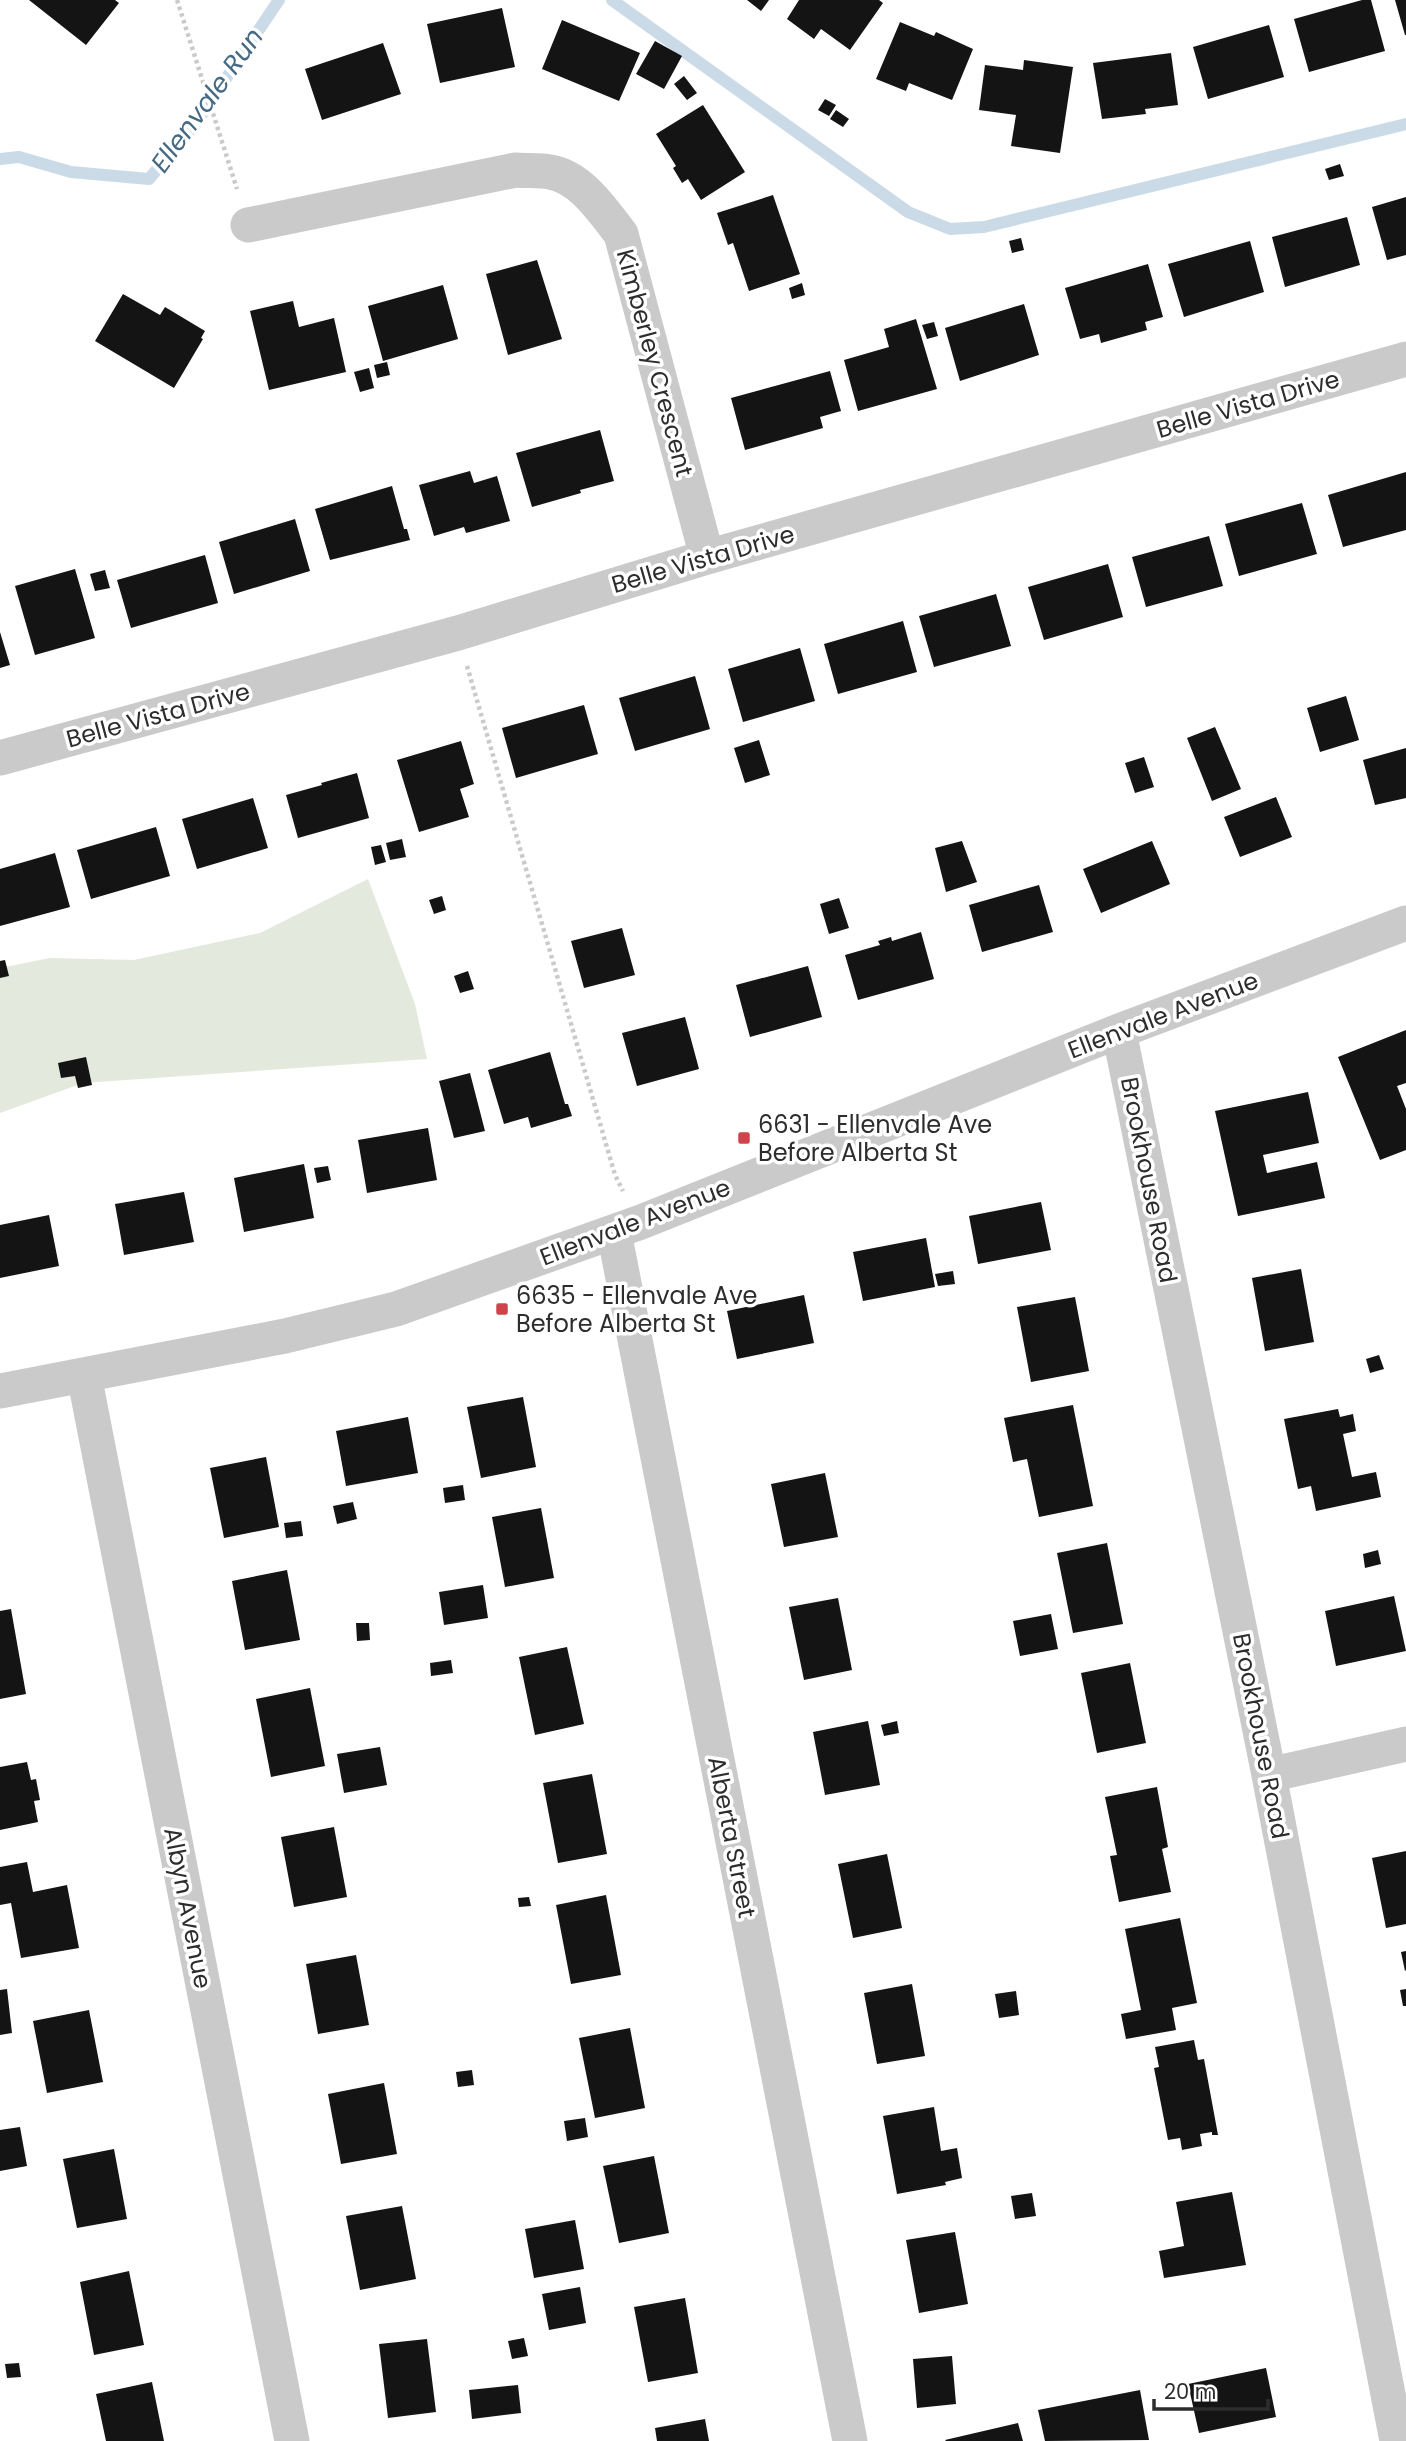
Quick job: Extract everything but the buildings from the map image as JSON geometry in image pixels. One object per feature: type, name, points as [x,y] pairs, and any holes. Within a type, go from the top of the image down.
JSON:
[{"type":"street","name":"Kimberley Crescent","points":[[248,225],[516,170],[552,172],[573,181],[598,205],[621,234],[707,557]]},
{"type":"street","name":"Belle Vista Drive","points":[[0,758],[458,633],[707,557],[1406,359]]},
{"type":"street","name":"Ellenvale Avenue","points":[[0,1391],[285,1336],[396,1309],[627,1227],[1119,1031],[1406,923]]},
{"type":"street","name":"Brookhouse Road","points":[[1119,1031],[1269,1775],[1397,2441]]},
{"type":"street","name":"Alberta Street","points":[[627,1227],[850,2441]]},
{"type":"street","name":"Albyn Avenue","points":[[84,1375],[292,2441]]},
{"type":"street","points":[[1269,1775],[1406,1744]]},
{"type":"path","points":[[177,0],[248,225]]},
{"type":"path","points":[[458,633],[615,1175],[627,1227]]},
{"type":"shaded area","points":[[368,879],[415,1004],[427,1059],[83,1083],[0,1113],[0,968],[50,958],[134,960],[260,933]]},
{"type":"waterway","name":"Ellenvale Run","points":[[0,159],[19,157],[71,172],[149,179],[194,126],[279,0]]},
{"type":"waterway","points":[[612,0],[908,212],[950,229],[984,227],[1406,124]]},
{"type":"place","name":"6631 - Ellenvale Ave Before Alberta St","points":[[744,1138]]},
{"type":"place","name":"6635 - Ellenvale Ave Before Alberta St","points":[[502,1309]]}]
